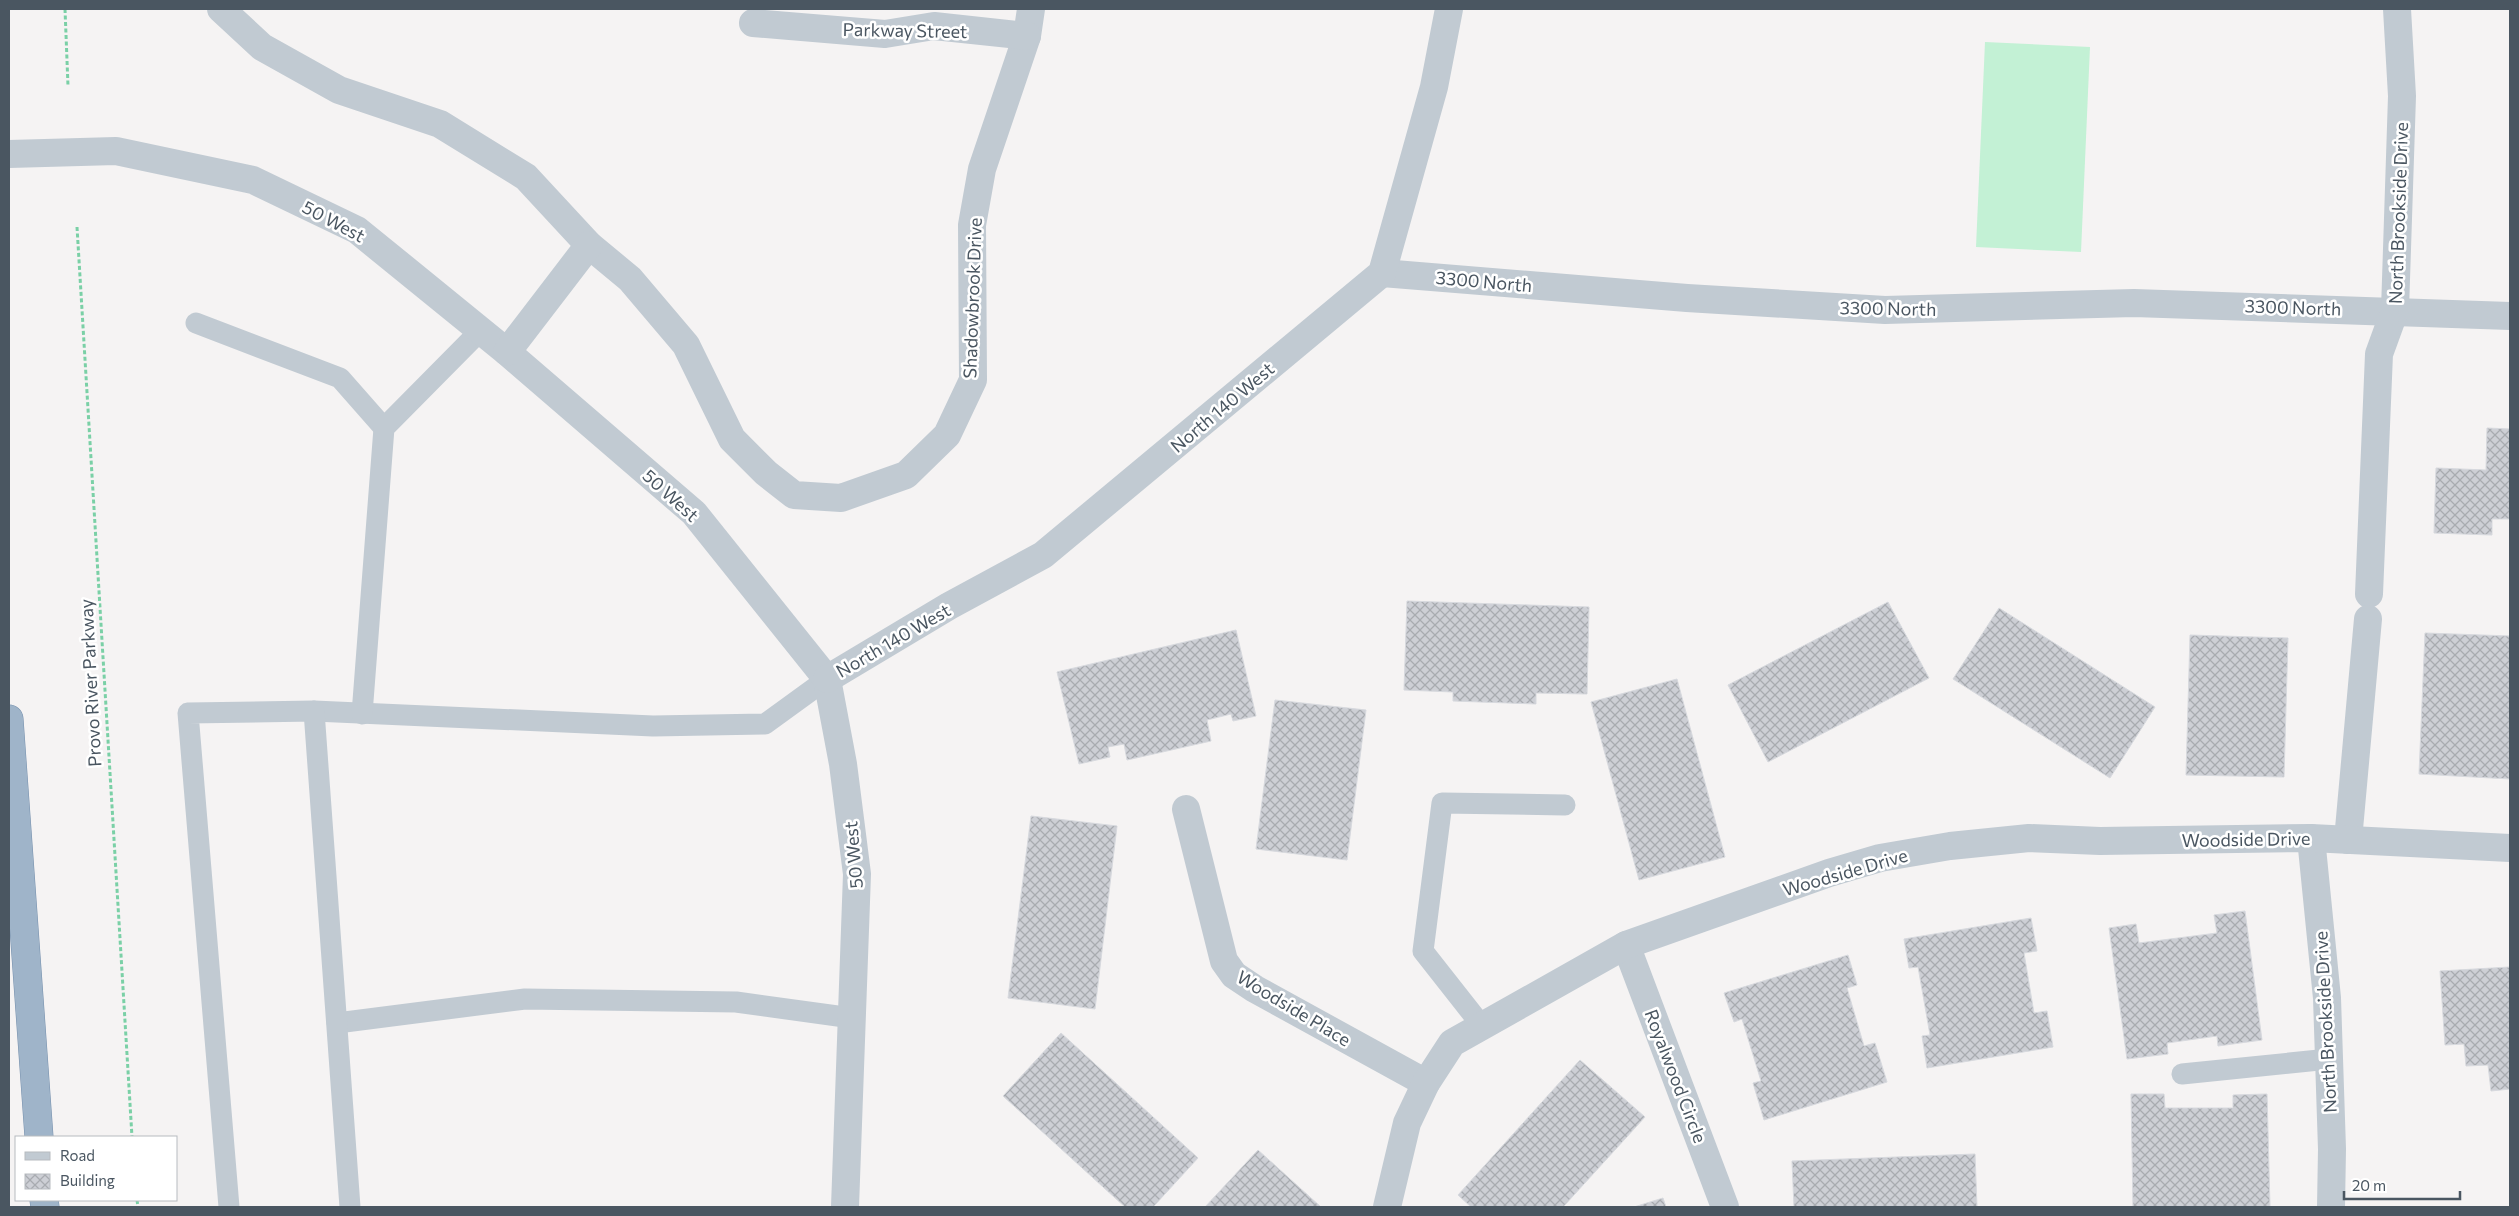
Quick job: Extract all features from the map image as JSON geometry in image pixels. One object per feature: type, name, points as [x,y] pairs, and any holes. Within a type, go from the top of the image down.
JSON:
[{"type":"highway","points":[[9,718],[39,1136]]},
{"type":"street","name":"Shadowbrook Drive","points":[[220,9],[262,47],[330,85],[440,124],[526,177],[589,246],[630,279],[686,345],[732,439],[766,473],[794,496],[841,498],[906,475],[947,435],[973,380],[972,225],[982,169],[1027,36],[1031,9]]},
{"type":"street","points":[[1382,273],[1434,87],[1449,9]]},
{"type":"street","name":"North Brookside Drive","points":[[2348,840],[2368,606],[2379,354],[2395,310],[2402,96],[2397,9]]},
{"type":"street","name":"Parkway Street","points":[[752,23],[885,34],[934,26],[1027,36]]},
{"type":"street","name":"50 West","points":[[9,154],[116,152],[253,180],[357,230],[481,330],[694,513],[827,679],[843,764],[857,874],[845,1207]]},
{"type":"street","points":[[507,352],[589,246]]},
{"type":"street","name":"3300 North","points":[[1382,273],[1687,298],[1885,310],[2134,303],[2395,310],[2510,316]]},
{"type":"street","name":"North 140 West","points":[[827,679],[949,606],[1043,555],[1382,273]]},
{"type":"street","name":"Woodside Place","points":[[1186,809],[1224,961],[1234,974],[1255,989],[1426,1083]]},
{"type":"street","name":"Woodside Drive","points":[[1387,1207],[1407,1123],[1426,1083],[1452,1043],[1626,945],[1829,873],[1880,858],[1950,846],[2029,838],[2100,841],[2311,838],[2510,848]]},
{"type":"street","name":"North Brookside Drive","points":[[2311,838],[2327,998],[2332,1149],[2331,1207]]},
{"type":"street","name":"Royalwood Circle","points":[[1626,945],[1725,1207]]},
{"type":"lane","points":[[196,324],[340,378],[384,428]]},
{"type":"lane","points":[[362,714],[384,428],[481,330]]},
{"type":"lane","points":[[229,1207],[188,713],[314,711],[653,726],[765,724],[827,679]]},
{"type":"lane","points":[[314,711],[350,1207]]},
{"type":"lane","points":[[1482,1026],[1422,951],[1442,803],[1565,805]]},
{"type":"lane","points":[[337,1023],[524,999],[736,1002],[852,1018]]},
{"type":"lane","points":[[2182,1074],[2329,1059]]},
{"type":"path","points":[[65,9],[68,86]]},
{"type":"path","name":"Provo River Parkway","points":[[77,227],[132,1136]]},
{"type":"green space","points":[[1985,42],[2090,47],[2081,252],[1976,247]]},
{"type":"building","points":[[2487,428],[2510,429],[2510,519],[2492,519],[2492,535],[2434,533],[2436,468],[2486,470]]},
{"type":"building","points":[[1407,601],[1589,607],[1587,694],[1536,693],[1536,704],[1453,701],[1453,692],[1404,690]]},
{"type":"building","points":[[1888,602],[1929,678],[1768,762],[1728,685]]},
{"type":"building","points":[[1999,608],[2155,707],[2110,778],[1953,679]]},
{"type":"building","points":[[1236,630],[1256,716],[1233,721],[1231,714],[1207,720],[1211,741],[1127,760],[1124,744],[1108,747],[1110,757],[1079,764],[1057,672]]},
{"type":"building","points":[[2425,633],[2510,636],[2510,779],[2419,774]]},
{"type":"building","points":[[2190,635],[2288,638],[2284,777],[2186,775]]},
{"type":"building","points":[[1677,679],[1725,857],[1639,880],[1591,702]]},
{"type":"building","points":[[1275,700],[1366,710],[1347,860],[1256,849]]},
{"type":"building","points":[[1031,816],[1117,826],[1095,1009],[1008,998]]},
{"type":"building","points":[[2245,911],[2262,1040],[2218,1046],[2217,1036],[2167,1043],[2168,1054],[2127,1059],[2109,928],[2136,924],[2139,943],[2217,933],[2214,915]]},
{"type":"building","points":[[2031,918],[2037,951],[2024,953],[2034,1013],[2047,1011],[2053,1047],[1927,1068],[1922,1036],[1930,1035],[1918,967],[1909,968],[1904,939]]},
{"type":"building","points":[[1848,955],[1857,985],[1847,988],[1864,1046],[1875,1043],[1887,1082],[1764,1120],[1753,1083],[1761,1081],[1742,1019],[1734,1022],[1724,993]]},
{"type":"building","points":[[2510,967],[2510,1089],[2491,1091],[2488,1065],[2466,1066],[2464,1044],[2445,1045],[2440,971]]},
{"type":"building","points":[[1061,1033],[1198,1158],[1153,1207],[1125,1207],[1003,1096]]},
{"type":"building","points":[[1580,1060],[1645,1117],[1563,1207],[1471,1207],[1458,1195]]},
{"type":"building","points":[[2131,1094],[2164,1094],[2165,1108],[2233,1108],[2233,1095],[2267,1094],[2270,1207],[2133,1207]]},
{"type":"building","points":[[1258,1150],[1321,1207],[1205,1207]]},
{"type":"building","points":[[1975,1154],[1977,1207],[1794,1207],[1792,1161]]},
{"type":"building","points":[[1663,1198],[1666,1207],[1634,1207]]}]
